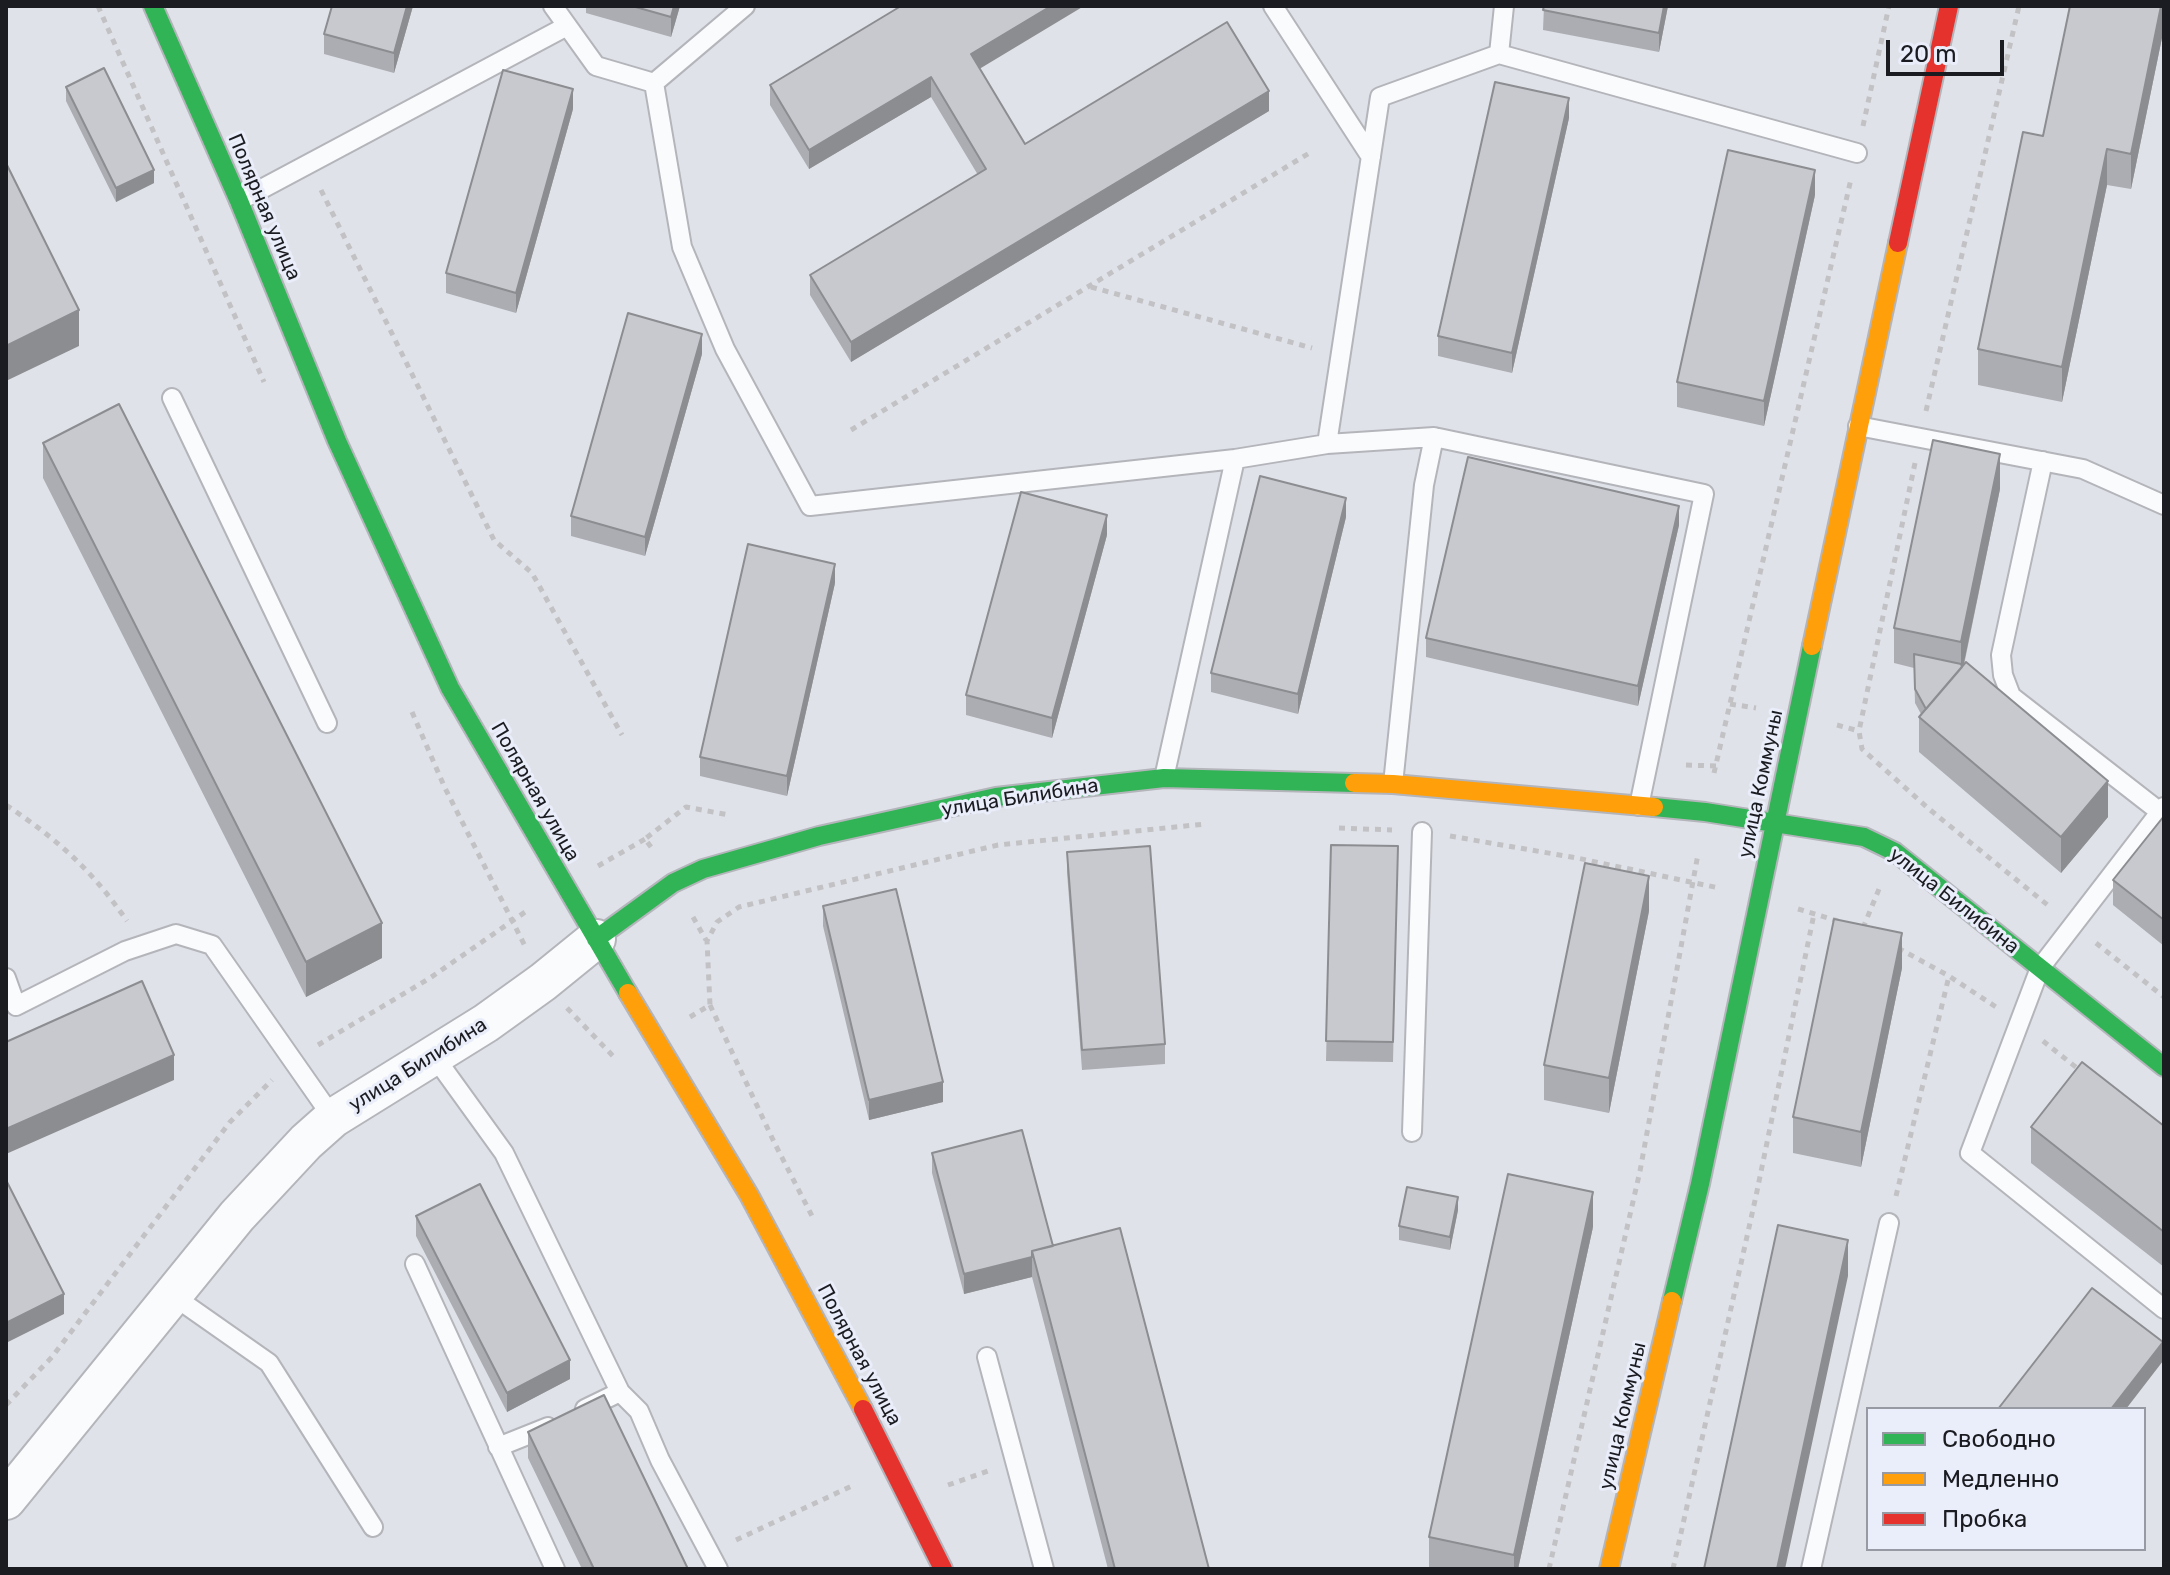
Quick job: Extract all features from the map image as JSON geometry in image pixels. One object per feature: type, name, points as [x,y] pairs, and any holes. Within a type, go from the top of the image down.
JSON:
[{"type":"street","name":"Полярная улица","points":[[153,6],[239,201],[337,441],[450,688],[757,1209],[847,1377],[943,1569]]},
{"type":"street","name":"улица Коммуны","points":[[1609,1569],[1700,1184],[1949,6]]},
{"type":"street","name":"улица Билибина","points":[[12,1482],[273,1175],[333,1118],[434,1056],[543,982],[673,883],[703,869],[758,852],[996,797],[1164,778],[1393,784],[1639,806],[1775,822],[1864,837],[1895,852],[2164,1067]]},
{"type":"lane","points":[[553,6],[596,66],[654,83]]},
{"type":"lane","points":[[654,83],[745,6]]},
{"type":"lane","points":[[1273,6],[1371,157]]},
{"type":"lane","points":[[1499,54],[1504,6]]},
{"type":"lane","points":[[239,201],[567,26]]},
{"type":"lane","points":[[1327,444],[1380,97],[1499,54],[1857,153]]},
{"type":"lane","points":[[654,83],[682,247],[725,349],[810,506],[1235,459],[1327,444],[1434,437],[1704,494],[1639,806]]},
{"type":"lane","points":[[172,398],[327,723]]},
{"type":"lane","points":[[1858,426],[2083,469],[2164,505]]},
{"type":"lane","points":[[1393,784],[1424,485],[1434,437]]},
{"type":"lane","points":[[1164,778],[1235,459]]},
{"type":"lane","points":[[2043,461],[2001,655],[2003,675],[2011,696],[2163,811],[2040,968],[1970,1153],[2164,1309]]},
{"type":"lane","points":[[1412,1132],[1422,832]]},
{"type":"lane","points":[[6,978],[16,1006],[125,951],[176,934],[212,945],[333,1118]]},
{"type":"lane","points":[[434,1056],[504,1153],[620,1392],[639,1411],[660,1460],[718,1569]]},
{"type":"lane","points":[[1811,1569],[1889,1223]]},
{"type":"lane","points":[[415,1264],[555,1569]]},
{"type":"lane","points":[[172,1295],[269,1363],[373,1527]]},
{"type":"lane","points":[[987,1357],[1044,1569]]},
{"type":"lane","points":[[498,1447],[620,1392]]},
{"type":"path","points":[[2019,6],[1920,438],[1859,731],[1862,749],[1929,809],[2164,997]]},
{"type":"path","points":[[851,430],[1311,152]]},
{"type":"path","points":[[308,164],[494,540],[532,573],[622,735]]},
{"type":"path","points":[[1089,286],[1340,356]]},
{"type":"path","points":[[6,805],[50,834],[106,890],[144,945]]},
{"type":"path","points":[[655,1038],[710,1005],[707,941],[717,922],[739,907],[998,845],[1213,823]]},
{"type":"path","points":[[1330,828],[1422,832],[1563,855],[1760,896],[1875,936]]},
{"type":"path","points":[[1673,1569],[1756,1196],[1814,914]]},
{"type":"path","points":[[6,1405],[52,1357],[230,1122],[292,1060],[430,978],[512,920]]},
{"type":"path","points":[[1887,942],[1949,976],[2020,1023],[2092,1080]]},
{"type":"path","points":[[1889,1223],[1949,976]]},
{"type":"path","points":[[748,1534],[855,1485]]},
{"type":"building","points":[[332,6],[407,6],[394,53],[324,34]]},
{"type":"building","points":[[632,6],[674,6],[671,17]]},
{"type":"building","points":[[901,6],[1051,6],[971,54],[1025,144],[1227,22],[1269,91],[851,342],[810,275],[986,169],[931,77],[809,150],[770,85]]},
{"type":"building","points":[[1544,6],[1664,6],[1659,33],[1543,10]]},
{"type":"building","points":[[2070,6],[2161,6],[2131,154],[2107,149],[2062,367],[1978,349],[2023,132],[2043,136]]},
{"type":"building","points":[[104,68],[154,170],[116,188],[66,87]]},
{"type":"building","points":[[503,70],[573,89],[516,293],[446,273]]},
{"type":"building","points":[[1495,82],[1569,98],[1512,353],[1438,336]]},
{"type":"building","points":[[1728,150],[1815,170],[1764,401],[1677,382]]},
{"type":"building","points":[[6,163],[79,310],[6,346]]},
{"type":"building","points":[[628,313],[702,334],[645,537],[571,516]]},
{"type":"building","points":[[119,404],[382,923],[306,962],[43,443]]},
{"type":"building","points":[[1933,440],[2000,454],[1961,642],[1894,628]]},
{"type":"building","points":[[1468,457],[1679,506],[1638,686],[1426,638]]},
{"type":"building","points":[[1260,476],[1346,498],[1298,694],[1211,673]]},
{"type":"building","points":[[1021,492],[1107,515],[1052,718],[966,695]]},
{"type":"building","points":[[748,544],[835,564],[787,776],[700,757]]},
{"type":"building","points":[[1914,654],[1961,664],[1962,667],[1926,709],[1915,689]]},
{"type":"building","points":[[1966,662],[2108,781],[2061,837],[1919,717]]},
{"type":"building","points":[[2164,816],[2164,920],[2113,880]]},
{"type":"building","points":[[1331,845],[1398,846],[1393,1042],[1326,1041]]},
{"type":"building","points":[[1150,846],[1165,1044],[1082,1050],[1067,852]]},
{"type":"building","points":[[1585,863],[1649,876],[1609,1078],[1544,1065]]},
{"type":"building","points":[[896,889],[943,1082],[869,1100],[823,906]]},
{"type":"building","points":[[1834,919],[1902,933],[1861,1132],[1793,1117]]},
{"type":"building","points":[[142,981],[174,1055],[6,1129],[6,1042]]},
{"type":"building","points":[[2082,1062],[2164,1126],[2164,1232],[2031,1127]]},
{"type":"building","points":[[1022,1130],[1053,1246],[1032,1251],[1032,1257],[964,1274],[932,1153]]},
{"type":"building","points":[[1508,1174],[1593,1192],[1514,1555],[1429,1537]]},
{"type":"building","points":[[6,1180],[64,1294],[6,1323]]},
{"type":"building","points":[[480,1184],[570,1360],[507,1393],[416,1216]]},
{"type":"building","points":[[1407,1187],[1458,1197],[1450,1237],[1399,1226]]},
{"type":"building","points":[[1778,1225],[1848,1240],[1777,1569],[1704,1569]]},
{"type":"building","points":[[1120,1228],[1209,1569],[1115,1569],[1032,1251]]},
{"type":"building","points":[[2092,1288],[2163,1342],[2113,1407],[2000,1407]]},
{"type":"building","points":[[604,1395],[688,1569],[594,1569],[528,1432]]},
{"type":"traffic: fast","points":[[153,6],[239,201],[337,441],[450,688],[628,993]]},
{"type":"traffic: fast","points":[[1672,1301],[1700,1184],[1812,646]]},
{"type":"traffic: fast","points":[[596,939],[673,883],[703,869],[819,836],[996,797],[1164,778],[1354,783]]},
{"type":"traffic: fast","points":[[1654,807],[1864,837],[1895,852],[2164,1067]]},
{"type":"traffic: slow","points":[[1812,646],[1898,243]]},
{"type":"traffic: slow","points":[[1354,783],[1654,807]]},
{"type":"traffic: slow","points":[[628,993],[749,1195],[863,1409]]},
{"type":"traffic: slow","points":[[1609,1569],[1672,1301]]},
{"type":"traffic: jam","points":[[1898,243],[1949,6]]},
{"type":"traffic: jam","points":[[863,1409],[943,1569]]}]
